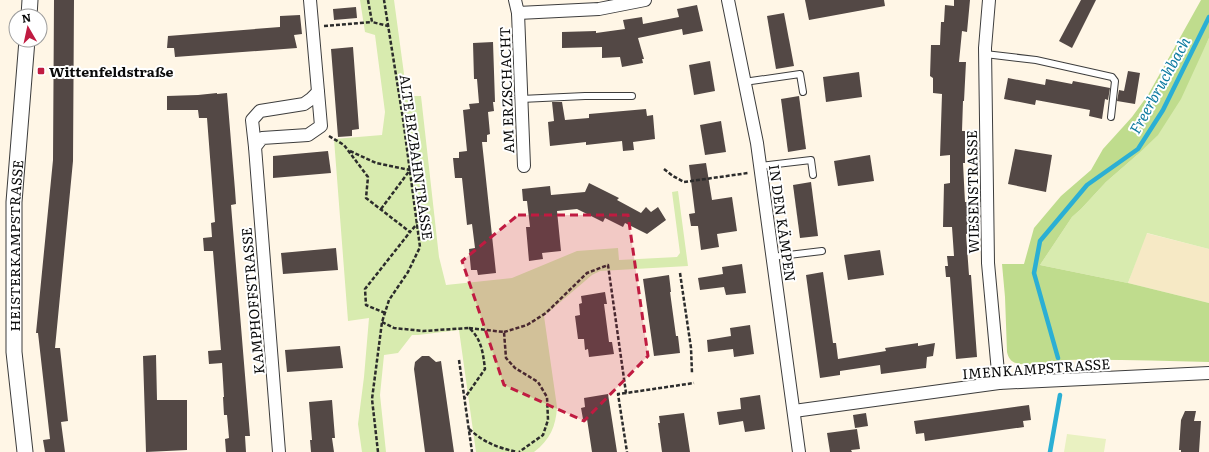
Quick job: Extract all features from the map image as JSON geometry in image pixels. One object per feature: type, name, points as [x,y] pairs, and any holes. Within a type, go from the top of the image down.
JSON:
[{"type":"street","points":[[255,147],[262,138],[308,134],[321,126],[310,0]]},
{"type":"street","name":"AM ERZSCHACHT","points":[[515,0],[518,13],[524,166]]},
{"type":"street","name":"AM ERZSCHACHT","points":[[518,13],[599,9],[644,0]]},
{"type":"street","name":"IN DEN KÄMPEN","points":[[728,0],[757,143],[799,452]]},
{"type":"street","name":"WIESENSTRASSE","points":[[989,0],[985,54],[988,263],[999,383]]},
{"type":"street","name":"HEISTERKAMPSTRASSE","points":[[25,452],[14,352],[14,202],[26,48]]},
{"type":"street","name":"KAMPHOFFSTRASSE","points":[[279,452],[252,120],[260,112],[304,104],[318,92]]},
{"type":"street","name":"IMENKAMPSTRASSE","points":[[794,411],[999,383],[1209,373]]},
{"type":"lane","points":[[985,54],[1036,60],[1112,77],[1115,81],[1111,117]]},
{"type":"lane","points":[[744,82],[800,74],[803,92]]},
{"type":"lane","points":[[521,99],[632,96]]},
{"type":"lane","points":[[760,168],[811,160],[813,175]]},
{"type":"lane","points":[[772,257],[822,251]]},
{"type":"path","points":[[368,0],[372,22]]},
{"type":"path","name":"ALTE ERZBAHNTRASSE","points":[[378,452],[372,399],[382,322],[389,300],[408,272],[420,247],[403,119],[384,0]]},
{"type":"path","points":[[312,27],[372,22],[388,26]]},
{"type":"path","points":[[316,129],[344,144],[368,177],[366,198],[410,232]]},
{"type":"path","points":[[349,151],[376,163],[410,170],[381,209]]},
{"type":"path","points":[[664,169],[684,182],[760,168]]},
{"type":"path","points":[[385,313],[366,305],[365,289],[417,224]]},
{"type":"path","points":[[382,322],[394,328],[423,331],[469,328],[504,332],[528,325],[546,313],[587,273],[608,265],[626,393]]},
{"type":"path","points":[[680,273],[691,348],[692,373]]},
{"type":"path","points":[[464,399],[485,369],[482,347],[474,332],[469,328]]},
{"type":"path","points":[[469,429],[481,439],[496,447],[518,452],[543,435],[548,420],[547,397],[538,382],[515,368],[506,358],[504,332]]},
{"type":"path","points":[[458,360],[472,452]]},
{"type":"path","points":[[627,452],[618,394],[694,383]]},
{"type":"highlighted area","points":[[518,215],[628,215],[648,356],[584,421],[504,385],[462,261]]},
{"type":"shaded area","points":[[1146,233],[1209,249],[1209,303],[1128,283]]},
{"type":"green space","points":[[360,0],[394,0],[407,96],[421,96],[439,257],[446,285],[512,278],[577,251],[618,248],[619,260],[677,257],[680,253],[672,192],[678,191],[688,266],[600,271],[592,275],[544,316],[557,407],[554,426],[551,432],[544,443],[534,452],[476,452],[459,330],[412,335],[398,353],[384,355],[380,395],[386,452],[362,452],[358,424],[369,318],[348,321],[334,139],[382,135],[385,112],[375,35],[365,32]]},
{"type":"green space","points":[[1201,0],[1209,0],[1209,38],[1181,99],[1158,135],[1106,182],[1072,217],[1040,265],[1128,283],[1209,303],[1209,362],[1065,360],[1021,364],[1013,362],[1008,356],[1007,352],[1002,264],[1024,264],[1034,228],[1061,196],[1091,170],[1103,149],[1132,117],[1148,95]]},
{"type":"green space","points":[[1209,38],[1209,249],[1147,233],[1128,283],[1040,265],[1072,217],[1106,182],[1137,155]]},
{"type":"green space","points":[[1067,434],[1106,439],[1104,452],[1064,452]]},
{"type":"building","points":[[54,0],[74,0],[73,161],[55,348],[60,348],[68,421],[61,422],[65,452],[45,452],[43,440],[50,439],[38,333],[36,333],[53,160]]},
{"type":"building","points":[[805,0],[884,0],[885,6],[809,20]]},
{"type":"building","points":[[954,0],[970,0],[967,32],[962,31],[959,62],[966,62],[962,131],[965,131],[965,163],[963,163],[965,202],[967,202],[968,234],[966,234],[969,275],[971,275],[977,357],[956,359],[950,277],[946,277],[945,266],[948,266],[947,256],[954,256],[952,227],[943,227],[944,184],[950,183],[950,155],[940,156],[942,94],[933,93],[933,78],[930,76],[931,45],[940,45],[941,22],[944,22],[945,5],[954,6]]},
{"type":"building","points":[[1081,0],[1096,0],[1072,48],[1059,41]]},
{"type":"building","points":[[697,5],[703,31],[683,35],[682,29],[638,38],[644,59],[642,59],[643,63],[622,67],[620,57],[602,58],[602,47],[562,48],[562,32],[596,31],[596,33],[625,29],[623,20],[642,17],[643,24],[679,17],[677,9]]},
{"type":"building","points":[[356,7],[357,18],[334,20],[333,9]]},
{"type":"building","points":[[784,13],[794,66],[776,69],[767,16]]},
{"type":"building","points":[[300,15],[302,34],[294,35],[297,48],[175,57],[174,48],[167,48],[168,36],[280,27],[280,16]]},
{"type":"building","points":[[493,42],[495,102],[493,102],[494,111],[488,112],[490,134],[487,135],[487,142],[482,142],[496,273],[478,275],[477,270],[471,270],[469,249],[475,248],[472,224],[467,225],[462,178],[455,178],[453,158],[459,158],[459,152],[467,151],[463,110],[470,109],[469,104],[479,103],[477,79],[474,79],[473,43]]},
{"type":"building","points":[[353,47],[359,129],[352,130],[352,136],[338,137],[331,49]]},
{"type":"building","points":[[710,61],[715,91],[694,95],[689,65]]},
{"type":"building","points":[[1128,71],[1140,73],[1135,104],[1117,101],[1119,90],[1124,91]]},
{"type":"building","points":[[859,72],[862,97],[826,102],[823,77]]},
{"type":"building","points":[[1008,78],[1045,85],[1046,79],[1072,84],[1073,81],[1110,88],[1108,100],[1105,99],[1102,119],[1089,116],[1090,110],[1036,100],[1035,105],[1004,99]]},
{"type":"building","points":[[227,93],[235,190],[236,204],[231,205],[250,436],[245,436],[246,452],[226,452],[225,439],[229,438],[227,415],[224,415],[222,363],[209,364],[208,351],[221,350],[213,251],[204,251],[203,238],[212,237],[211,223],[215,222],[207,118],[199,118],[198,110],[167,110],[167,96]]},
{"type":"building","points":[[799,96],[806,149],[788,152],[781,99]]},
{"type":"building","points":[[552,102],[562,102],[565,120],[589,118],[589,114],[646,109],[647,116],[653,115],[655,139],[633,142],[634,150],[623,151],[622,141],[586,145],[586,142],[550,146],[548,122],[554,121]]},
{"type":"building","points":[[721,121],[726,152],[705,155],[700,125]]},
{"type":"building","points":[[1015,149],[1052,155],[1046,192],[1008,184]]},
{"type":"building","points":[[328,151],[331,173],[273,178],[273,156]]},
{"type":"building","points":[[870,155],[874,181],[838,186],[834,161]]},
{"type":"building","points":[[706,163],[712,200],[732,197],[737,231],[717,234],[719,247],[701,250],[698,226],[691,226],[689,214],[695,213],[689,165]]},
{"type":"building","points":[[811,182],[818,236],[800,238],[793,185]]},
{"type":"building","points":[[589,183],[619,198],[617,200],[641,213],[646,207],[651,212],[658,207],[666,220],[647,234],[625,223],[623,227],[605,218],[603,222],[577,209],[557,211],[561,251],[542,253],[543,259],[529,261],[526,227],[530,227],[527,201],[523,201],[522,189],[550,186],[551,195],[585,192]]},
{"type":"building","points":[[336,248],[338,270],[283,274],[281,253]]},
{"type":"building","points":[[880,250],[884,275],[848,280],[844,255]]},
{"type":"building","points":[[742,264],[746,293],[726,295],[724,287],[700,290],[698,278],[723,274],[722,267]]},
{"type":"building","points":[[823,272],[833,343],[836,343],[838,359],[886,351],[885,348],[918,343],[918,346],[935,343],[933,356],[927,357],[926,368],[881,374],[880,365],[840,371],[840,375],[820,378],[806,275]]},
{"type":"building","points":[[669,275],[676,336],[678,336],[680,353],[654,356],[643,279]]},
{"type":"building","points":[[605,292],[607,304],[604,304],[609,342],[612,342],[614,354],[589,357],[588,349],[585,350],[584,339],[578,339],[575,316],[580,315],[579,304],[582,303],[581,296]]},
{"type":"building","points":[[750,325],[754,354],[734,357],[733,349],[708,352],[707,340],[731,336],[730,328]]},
{"type":"building","points":[[340,346],[343,368],[287,372],[285,350]]},
{"type":"building","points":[[156,355],[157,400],[187,400],[187,450],[146,452],[143,356]]},
{"type":"building","points":[[422,356],[429,356],[436,362],[441,361],[454,452],[425,452],[414,369],[415,362]]},
{"type":"building","points":[[608,394],[617,452],[592,452],[587,419],[583,419],[581,408],[585,407],[584,398]]},
{"type":"building","points":[[760,395],[765,429],[745,432],[743,421],[719,425],[717,412],[741,409],[740,398]]},
{"type":"building","points":[[332,400],[335,438],[332,438],[334,452],[311,452],[310,440],[312,440],[309,402]]},
{"type":"building","points":[[1029,405],[1031,420],[1023,421],[1024,427],[925,441],[924,433],[916,434],[914,421]]},
{"type":"building","points":[[1185,411],[1196,411],[1194,421],[1201,421],[1199,452],[1181,452],[1181,450],[1179,450],[1181,420]]},
{"type":"building","points":[[684,413],[690,452],[662,452],[658,423],[660,423],[659,416]]},
{"type":"building","points":[[866,413],[868,426],[855,428],[853,415]]},
{"type":"building","points":[[857,429],[860,449],[851,450],[852,452],[830,452],[827,433]]},
{"type":"waterway","name":"Freerbruchbach","points":[[1058,358],[1034,273],[1040,241],[1087,185],[1138,149],[1163,110],[1209,17]]},
{"type":"waterway","name":"Freerbruchbach","points":[[1050,452],[1060,395]]},
{"type":"place","name":"Wittenfeldstraße","points":[[41,71]]}]
